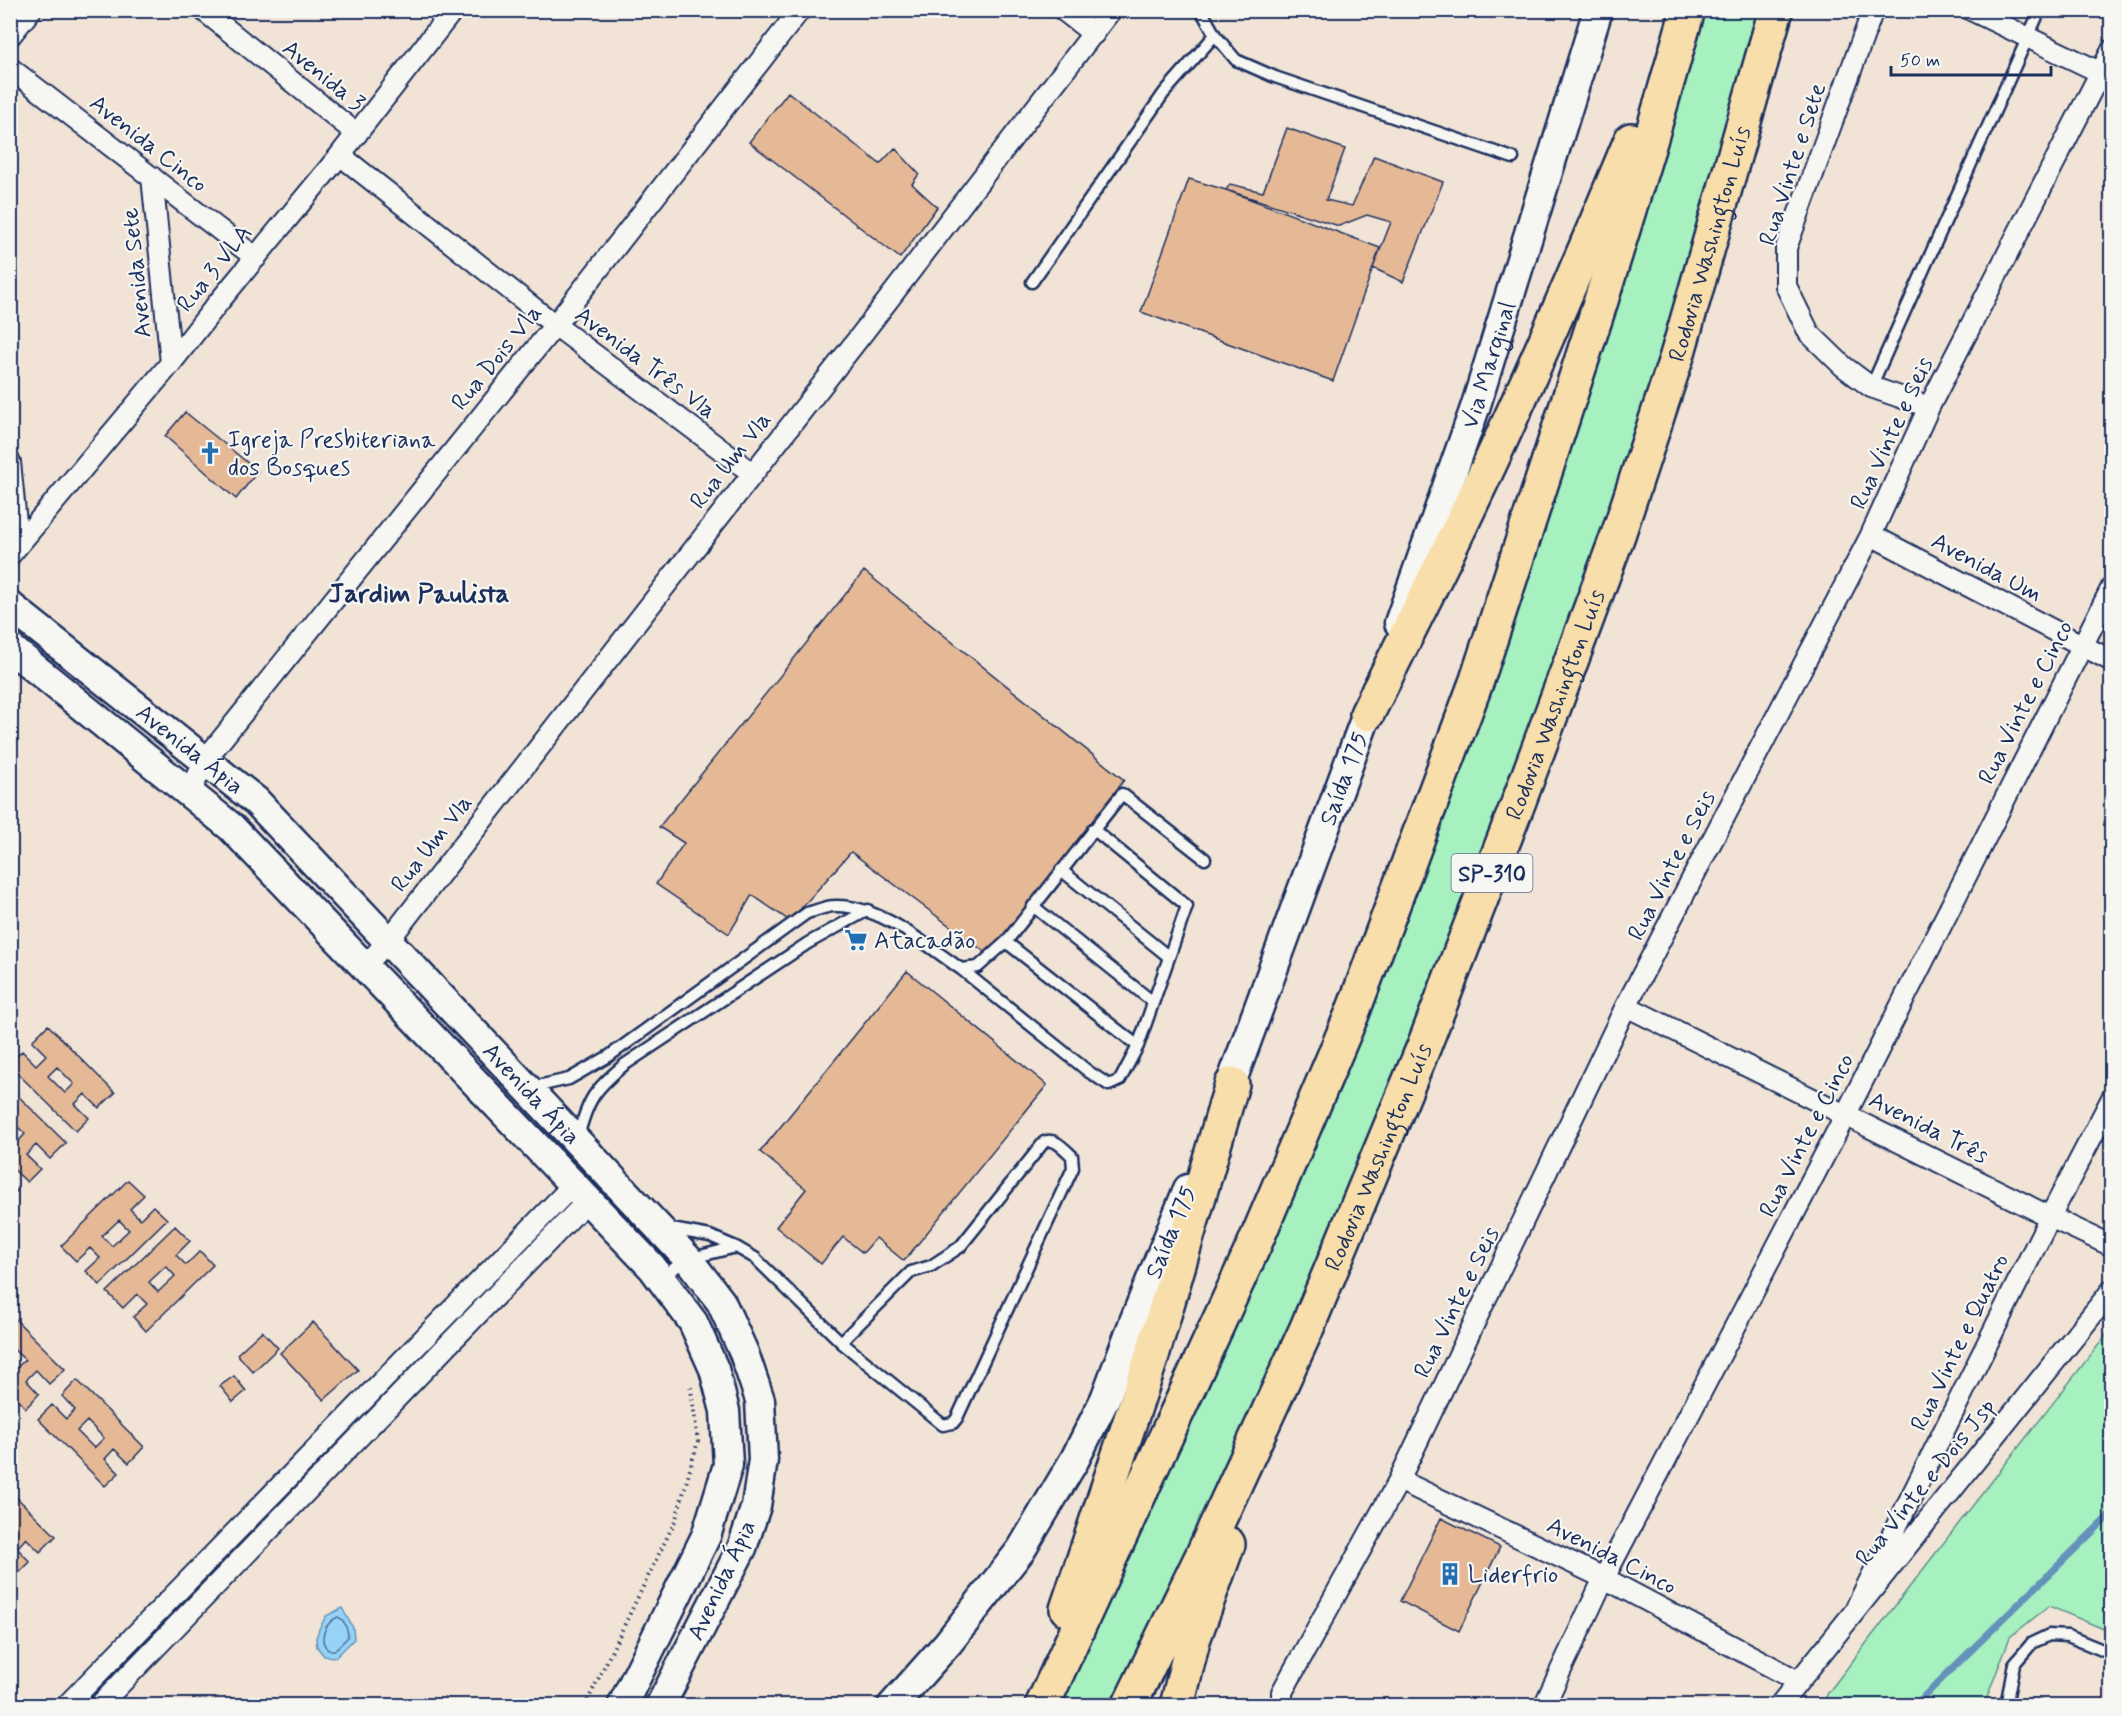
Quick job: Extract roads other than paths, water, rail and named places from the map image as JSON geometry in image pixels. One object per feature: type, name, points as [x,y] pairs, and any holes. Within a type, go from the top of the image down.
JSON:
[{"type":"highway","points":[[1367,714],[1513,414],[1576,273],[1686,10]]},
{"type":"highway","points":[[1042,1706],[1255,1243],[1352,1014],[1477,680],[1603,296],[1649,145],[1686,10]]},
{"type":"highway","name":"Rodovia Washington Luís","points":[[1129,1706],[1203,1554],[1305,1330],[1475,917],[1618,535],[1677,356],[1776,10]]},
{"type":"highway","points":[[1036,1706],[1151,1359],[1232,1084]]},
{"type":"highway","points":[[1177,1706],[1193,1640],[1305,1330]]},
{"type":"street","points":[[10,36],[31,10]]},
{"type":"street","name":"Avenida 3","points":[[203,10],[357,134]]},
{"type":"street","name":"Rua 3 VLA","points":[[14,549],[171,363],[357,134],[453,10]]},
{"type":"street","name":"Rua Dois Vla","points":[[190,793],[205,760],[555,325],[800,10]]},
{"type":"street","points":[[1063,10],[1094,34]]},
{"type":"street","name":"Rua Um Vla","points":[[364,966],[387,940],[752,473],[1111,10]]},
{"type":"street","name":"Rua Vinte e Sete","points":[[1873,10],[1786,248],[1786,286],[1809,333],[1843,366],[1871,387],[1929,407]]},
{"type":"street","points":[[1971,10],[2106,75]]},
{"type":"street","name":"Via Marginal","points":[[1367,714],[1475,408],[1595,14]]},
{"type":"street","name":"Rua Vinte e Seis","points":[[1282,1706],[1282,1692],[1399,1480],[1626,1006],[1871,535],[1929,407],[2106,75],[2112,50]]},
{"type":"street","name":"Avenida Cinco","points":[[10,68],[256,258]]},
{"type":"street","name":"Avenida Três Vla","points":[[340,155],[555,325],[752,473]]},
{"type":"street","name":"Avenida Sete","points":[[152,177],[171,363]]},
{"type":"street","points":[[10,462],[14,549]]},
{"type":"street","name":"Avenida Um","points":[[1871,535],[2112,661]]},
{"type":"street","name":"Rua Vinte e Cinco","points":[[1544,1706],[1604,1578],[1846,1114],[2112,587]]},
{"type":"street","name":"Avenida Ápia","points":[[10,606],[256,801],[688,1259],[721,1302],[744,1353],[760,1400],[763,1460],[756,1506],[742,1548],[660,1706]]},
{"type":"street","name":"Avenida Ápia","points":[[10,648],[231,827],[652,1267],[693,1322],[714,1370],[725,1411],[728,1465],[706,1536],[622,1706]]},
{"type":"street","name":"Saída 175","points":[[892,1706],[948,1643],[1022,1551],[1076,1459],[1105,1400],[1135,1318],[1232,1084],[1367,714]]},
{"type":"street","name":"Avenida Três","points":[[1626,1006],[2112,1246]]},
{"type":"street","name":"Rua Vinte e Quatro","points":[[1855,1610],[2050,1217],[2112,1098]]},
{"type":"street","points":[[66,1706],[580,1192]]},
{"type":"street","points":[[99,1706],[580,1192]]},
{"type":"street","name":"Rua Vinte e Dois Jsp","points":[[1779,1706],[2112,1290]]},
{"type":"street","name":"Avenida Cinco","points":[[1399,1480],[1604,1578],[1798,1681]]},
{"type":"lane","points":[[1201,10],[1215,34],[1236,60],[1275,77],[1513,158]]},
{"type":"lane","points":[[1871,387],[2040,10]]},
{"type":"lane","points":[[1032,282],[1164,93],[1215,34]]},
{"type":"lane","points":[[961,969],[978,967],[1006,942],[1122,794],[1205,859]]},
{"type":"lane","points":[[527,1089],[569,1079],[609,1056],[807,913],[834,906],[867,910],[908,932],[961,969],[1089,1072],[1109,1085],[1120,1080],[1138,1047],[1186,906],[1093,829]]},
{"type":"lane","points":[[1061,870],[1169,957]]},
{"type":"lane","points":[[1033,906],[1153,1002]]},
{"type":"lane","points":[[577,1141],[585,1110],[600,1085],[624,1065],[808,943],[867,910]]},
{"type":"lane","points":[[1006,942],[1138,1047]]},
{"type":"lane","points":[[656,1226],[710,1236],[755,1258],[840,1342],[943,1425],[953,1423],[961,1410],[1073,1168],[1072,1156],[1056,1142],[1049,1140],[1044,1142],[960,1248],[931,1266],[910,1272],[840,1342]]},
{"type":"lane","points":[[660,1278],[688,1259],[736,1247]]},
{"type":"lane","points":[[2006,1706],[2014,1664],[2032,1643],[2049,1635],[2068,1636],[2112,1654]]},
{"type":"water","points":[[342,1608],[353,1628],[354,1639],[336,1657],[324,1656],[317,1647],[316,1638],[319,1629],[326,1616]]},
{"type":"waterway","points":[[1914,1706],[2112,1513]]},
{"type":"place","name":"Igreja Presbiteriana dos Bosques","points":[[210,453]]},
{"type":"place","name":"Atacadão","points":[[856,940]]},
{"type":"place","name":"Liderfrio","points":[[1450,1574]]},
{"type":"district","name":"Jardim Paulista","points":[[419,593]]}]
